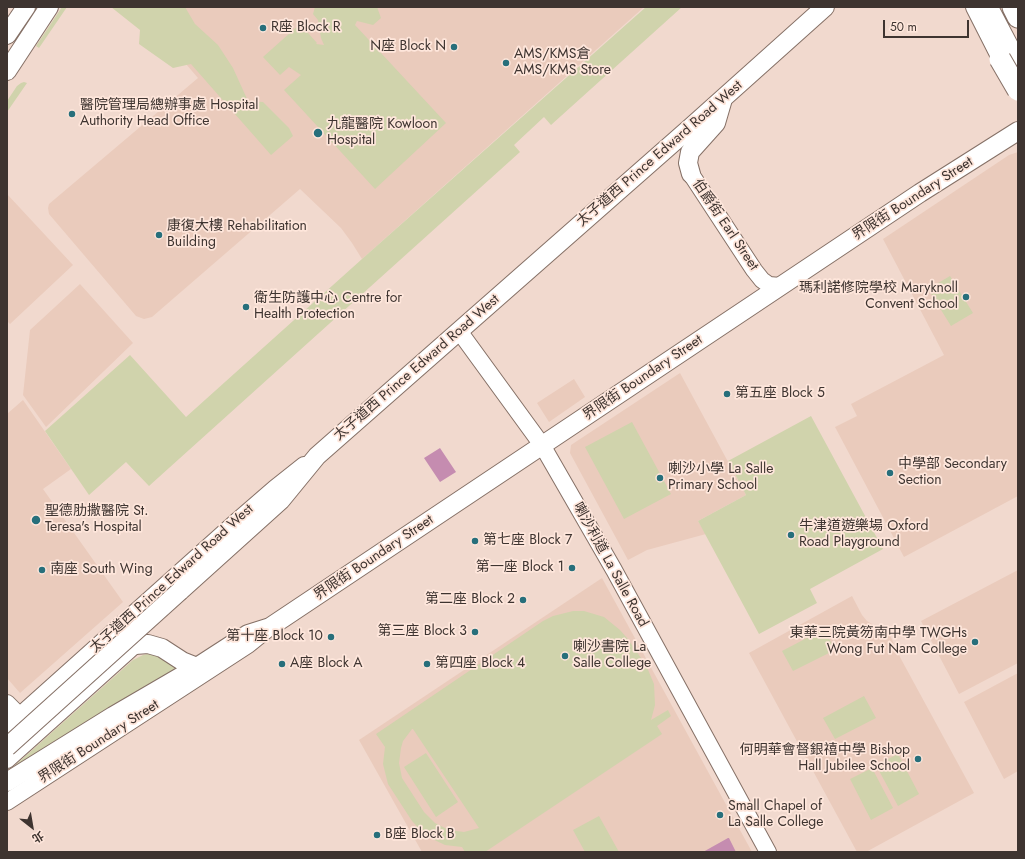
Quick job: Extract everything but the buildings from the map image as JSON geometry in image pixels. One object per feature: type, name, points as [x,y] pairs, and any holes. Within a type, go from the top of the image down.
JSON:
[{"type":"highway","points":[[974,7],[1018,92]]},
{"type":"highway","points":[[987,7],[1018,66]]},
{"type":"highway","points":[[1000,7],[1018,41]]},
{"type":"highway","points":[[1013,7],[1018,17]]},
{"type":"main road","points":[[7,35],[26,7]]},
{"type":"main road","points":[[7,71],[50,7]]},
{"type":"main road","name":"太子道西 Prince Edward Road West","points":[[317,456],[825,7]]},
{"type":"main road","points":[[691,174],[688,163],[690,152],[716,123],[723,98]]},
{"type":"main road","name":"界限街 Boundary Street","points":[[7,782],[248,634],[270,627],[920,193],[1018,131]]},
{"type":"main road","points":[[996,146],[1018,141]]},
{"type":"main road","points":[[7,747],[281,500],[317,456]]},
{"type":"main road","points":[[135,645],[148,644],[162,648],[182,661],[196,667]]},
{"type":"street","name":"伯爵街 Earl Street","points":[[691,174],[754,270],[762,280],[770,285],[780,286]]},
{"type":"street","name":"喇沙利道 La Salle Road","points":[[459,331],[542,445],[617,576],[768,852]]},
{"type":"street","name":"太子道西 Prince Edward Road West","points":[[7,727],[279,484],[317,456]]},
{"type":"street","name":"界限街 Boundary Street","points":[[7,802],[248,646],[270,627]]},
{"type":"street","name":"太子道西 Prince Edward Road West","points":[[7,760],[135,645]]},
{"type":"street","points":[[7,703],[36,733]]},
{"type":"shaded area","name":"九龍醫院 Kowloon Hospital","points":[[137,7],[644,7],[362,259],[341,228],[300,189],[152,317],[144,319],[136,316],[49,214],[48,208],[49,204],[198,78]]},
{"type":"shaded area","name":"瑪利諾修院學校 Maryknoll Convent School","points":[[1018,152],[1018,496],[904,557],[835,427],[857,416],[851,404],[944,355],[883,239],[1009,155]]},
{"type":"shaded area","points":[[7,194],[73,265],[10,324],[7,321]]},
{"type":"shaded area","points":[[80,284],[133,343],[46,427],[23,395],[30,330]]},
{"type":"shaded area","name":"喇沙小學 La Salle Primary School","points":[[680,373],[746,495],[698,521],[706,534],[647,550],[628,560],[570,453],[571,445]]},
{"type":"shaded area","points":[[574,379],[585,397],[549,422],[537,403]]},
{"type":"shaded area","name":"聖德肋撒醫院 St. Teresa's Hospital","points":[[23,400],[71,469],[43,489],[123,602],[20,693],[7,678],[7,414]]},
{"type":"shaded area","points":[[440,448],[456,472],[440,482],[424,458]]},
{"type":"shaded area","name":"東華三院黃笏南中學 TWGHs Wong Fut Nam College","points":[[1018,570],[1018,663],[959,694],[921,621]]},
{"type":"shaded area","name":"喇沙書院 La Salle College","points":[[602,578],[752,852],[422,852],[359,740]]},
{"type":"shaded area","points":[[852,596],[862,615],[867,621],[880,629],[888,631],[901,659],[974,793],[866,852],[857,852],[749,653]]},
{"type":"shaded area","points":[[1018,673],[1018,771],[1004,779],[964,702]]},
{"type":"shaded area","points":[[728,838],[736,852],[703,852]]},
{"type":"green space","points":[[62,7],[67,7],[39,48],[36,46]]},
{"type":"green space","points":[[111,7],[185,7],[195,24],[218,45],[233,68],[248,101],[263,102],[289,128],[293,136],[271,155],[191,64],[173,68],[139,44],[140,30]]},
{"type":"green space","points":[[315,7],[377,7],[381,18],[373,25],[357,21],[355,25],[446,123],[375,189],[284,90],[301,75],[289,67],[280,75],[263,57],[300,24],[317,43],[316,44],[324,45],[321,38],[318,20],[313,14]]},
{"type":"green space","points":[[646,7],[682,7],[551,125],[544,117],[514,145],[520,152],[149,486],[126,462],[89,495],[45,431],[130,355],[186,417]]},
{"type":"green space","points":[[24,82],[27,83],[7,112],[7,101],[17,86]]},
{"type":"green space","points":[[950,276],[973,313],[951,326],[928,289]]},
{"type":"green space","name":"牛津道遊樂場 Oxford Road Playground","points":[[811,416],[883,549],[810,589],[817,603],[759,634],[698,521],[746,495],[728,461]]},
{"type":"green space","points":[[632,422],[671,494],[624,519],[585,447]]},
{"type":"green space","points":[[573,611],[584,611],[604,617],[620,630],[646,665],[654,684],[655,705],[651,720],[668,710],[671,716],[657,726],[662,734],[485,852],[465,852],[462,847],[445,845],[426,836],[412,821],[388,784],[383,764],[385,747],[376,734],[543,621],[553,616]],"holes":[[[413,729],[479,828],[464,832],[449,830],[435,823],[424,812],[402,778],[399,763],[403,741]]]},
{"type":"green space","points":[[824,629],[835,650],[793,671],[782,651]]},
{"type":"green space","points":[[148,654],[159,656],[180,671],[117,721],[7,791],[7,774],[11,769],[133,660]]},
{"type":"green space","points":[[864,696],[876,718],[835,739],[823,718]]},
{"type":"green space","points":[[426,753],[458,802],[436,817],[404,767]]},
{"type":"green space","points":[[898,754],[919,794],[898,806],[876,765]]},
{"type":"green space","points":[[872,768],[893,808],[871,820],[850,779]]},
{"type":"green space","points":[[599,816],[619,852],[585,852],[573,830]]},
{"type":"place","name":"R座 Block R","points":[[263,28]]},
{"type":"place","name":"N座 Block N","points":[[454,47]]},
{"type":"place","name":"AMS/KMS倉 AMS/KMS Store","points":[[506,63]]},
{"type":"place","name":"醫院管理局總辦事處 Hospital Authority Head Office","points":[[72,114]]},
{"type":"place","name":"九龍醫院 Kowloon Hospital","points":[[318,133]]},
{"type":"place","name":"康復大樓 Rehabilitation Building","points":[[159,235]]},
{"type":"place","name":"瑪利諾修院學校 Maryknoll Convent School","points":[[966,297]]},
{"type":"place","name":"衛生防護中心 Centre for Health Protection","points":[[246,307]]},
{"type":"place","name":"第五座 Block 5","points":[[727,394]]},
{"type":"place","name":"中學部 Secondary Section","points":[[890,473]]},
{"type":"place","name":"喇沙小學 La Salle Primary School","points":[[660,478]]},
{"type":"place","name":"聖德肋撒醫院 St. Teresa's Hospital","points":[[36,520]]},
{"type":"place","name":"牛津道遊樂場 Oxford Road Playground","points":[[791,535]]},
{"type":"place","name":"第七座 Block 7","points":[[475,541]]},
{"type":"place","name":"第一座 Block 1","points":[[572,568]]},
{"type":"place","name":"南座 South Wing","points":[[42,570]]},
{"type":"place","name":"第二座 Block 2","points":[[523,600]]},
{"type":"place","name":"第三座 Block 3","points":[[475,632]]},
{"type":"place","name":"第十座 Block 10","points":[[331,637]]},
{"type":"place","name":"東華三院黃笏南中學 TWGHs Wong Fut Nam College","points":[[975,642]]},
{"type":"place","name":"喇沙書院 La Salle College","points":[[565,656]]},
{"type":"place","name":"A座 Block A","points":[[282,664]]},
{"type":"place","name":"第四座 Block 4","points":[[427,664]]},
{"type":"place","name":"何明華會督銀禧中學 Bishop Hall Jubilee School","points":[[918,759]]},
{"type":"place","name":"Small Chapel of La Salle College","points":[[720,815]]},
{"type":"place","name":"B座 Block B","points":[[377,835]]}]
